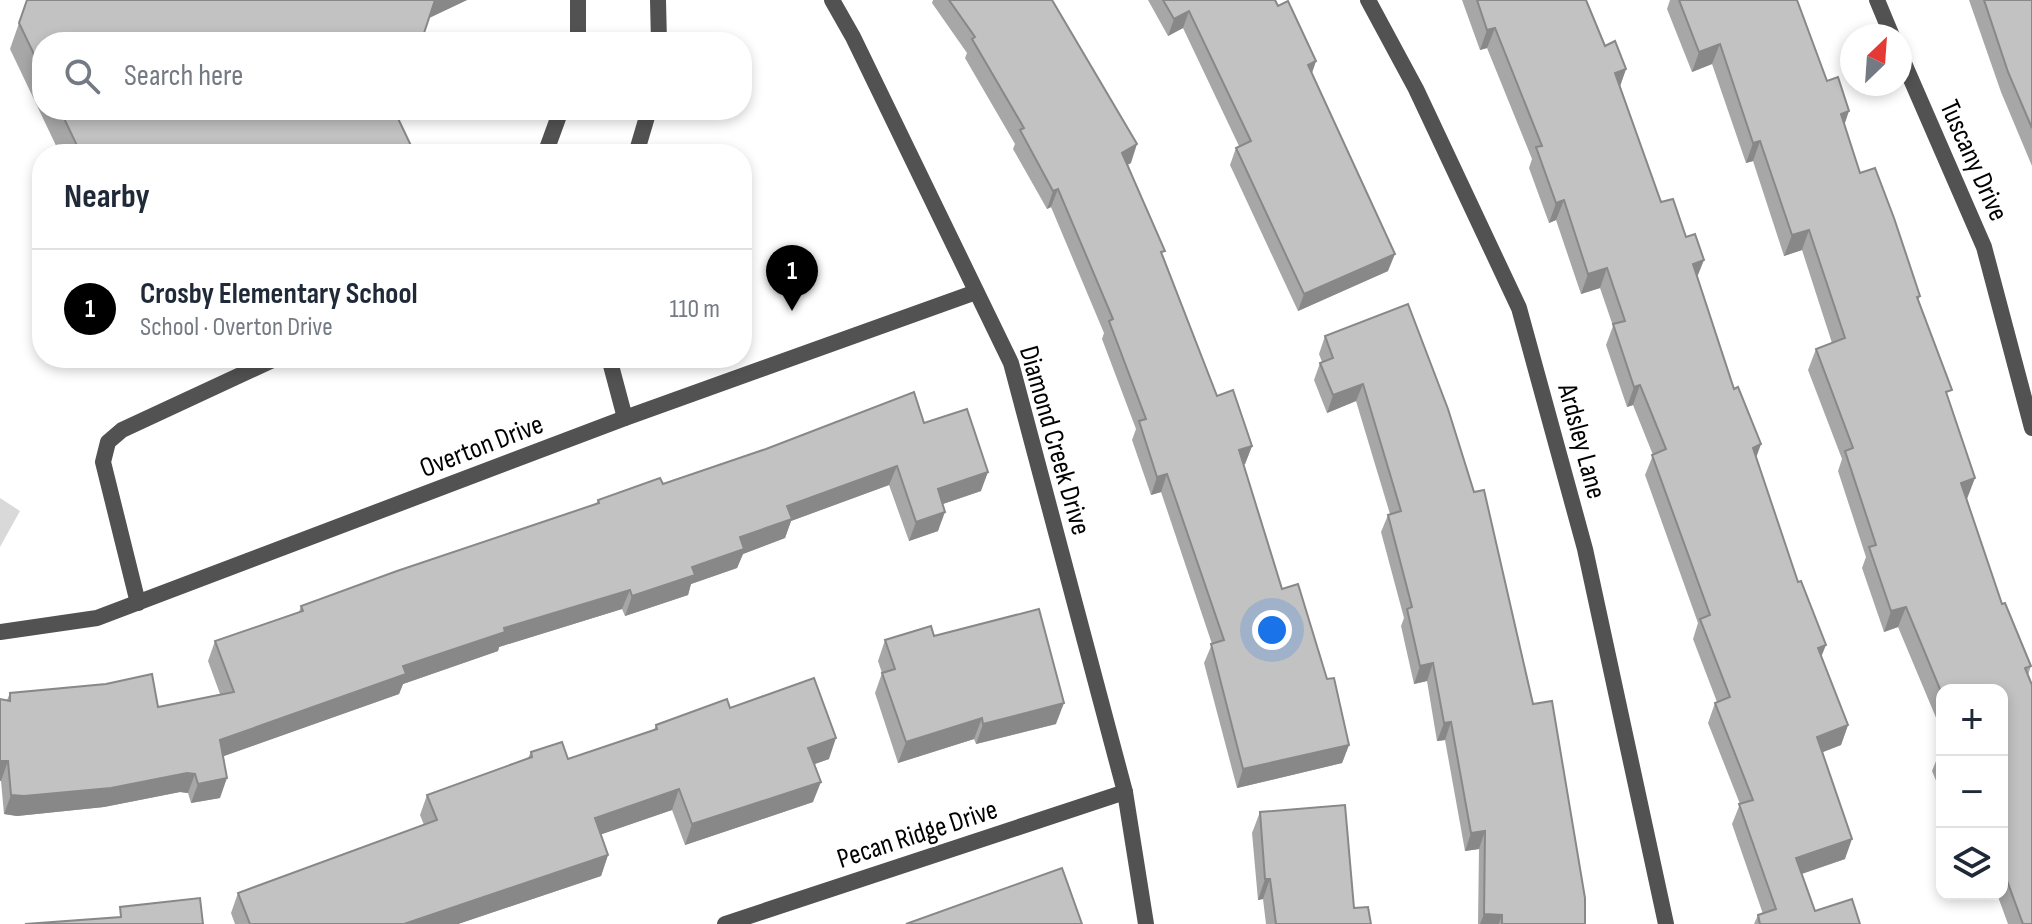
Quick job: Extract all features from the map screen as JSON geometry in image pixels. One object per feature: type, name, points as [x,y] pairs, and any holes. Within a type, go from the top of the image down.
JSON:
[{"type":"street","points":[[578,0],[578,32]]},
{"type":"street","points":[[658,0],[659,32]]},
{"type":"street","name":"Diamond Creek Drive","points":[[832,0],[853,37],[1011,363],[1125,792],[1146,924]]},
{"type":"street","name":"Ardsley Lane","points":[[1368,0],[1416,89],[1519,308],[1585,549],[1666,924]]},
{"type":"street","points":[[1877,0],[1887,24]]},
{"type":"street","name":"Tuscany Drive","points":[[1912,82],[1984,247],[2032,428]]},
{"type":"street","points":[[549,144],[557,120]]},
{"type":"street","points":[[639,144],[646,120]]},
{"type":"street","name":"Overton Drive","points":[[0,632],[97,618],[625,418],[976,292]]},
{"type":"street","points":[[138,603],[103,462],[108,442],[122,430],[255,368]]},
{"type":"street","points":[[612,368],[625,418]]},
{"type":"street","name":"Pecan Ridge Drive","points":[[725,924],[1125,792]]},
{"type":"shaded area","points":[[0,498],[20,511],[0,547]]},
{"type":"building","points":[[27,0],[435,0],[424,32],[32,32],[32,50],[19,23]]},
{"type":"building","points":[[949,0],[1052,0],[1137,144],[1122,153],[1165,251],[1161,252],[1217,396],[1233,390],[1252,446],[1239,450],[1282,589],[1298,584],[1327,679],[1334,678],[1349,745],[1243,769],[1211,644],[1224,640],[1167,474],[1157,477],[1139,421],[1146,419],[1109,321],[1113,319],[1058,189],[1053,191],[1020,130],[1024,128],[972,39],[975,37]]},
{"type":"building","points":[[1163,0],[1275,0],[1278,6],[1288,1],[1316,61],[1308,65],[1395,254],[1304,294],[1236,148],[1251,141],[1189,11],[1174,19]]},
{"type":"building","points":[[1477,0],[1586,0],[1605,46],[1615,41],[1626,69],[1615,73],[1661,202],[1673,199],[1686,237],[1695,234],[1704,260],[1693,264],[1734,389],[1738,387],[1761,444],[1753,448],[1798,582],[1801,581],[1826,645],[1818,648],[1848,725],[1817,737],[1852,839],[1796,858],[1815,911],[1852,899],[1860,924],[1760,924],[1758,915],[1776,909],[1739,804],[1753,800],[1715,703],[1730,697],[1700,619],[1710,615],[1652,455],[1666,449],[1640,385],[1634,387],[1613,324],[1625,321],[1607,268],[1588,274],[1564,200],[1556,203],[1536,147],[1542,146],[1495,28],[1487,30]]},
{"type":"building","points":[[1679,0],[1797,0],[1827,81],[1838,77],[1840,96],[1844,96],[1849,111],[1841,114],[1860,173],[1875,168],[1920,296],[1917,297],[1952,390],[1946,392],[1975,478],[1961,483],[2002,604],[2005,603],[2031,666],[2025,668],[2032,685],[2032,924],[2023,924],[2008,883],[2008,684],[1938,684],[1906,607],[1891,611],[1869,547],[1876,545],[1845,451],[1853,448],[1816,349],[1845,338],[1809,230],[1792,235],[1760,141],[1753,143],[1720,44],[1699,52]]},
{"type":"building","points":[[1984,0],[2032,0],[2032,128],[2008,72]]},
{"type":"building","points":[[65,120],[399,120],[410,144],[76,144]]},
{"type":"building","points":[[1408,304],[1448,409],[1474,492],[1484,490],[1533,704],[1552,701],[1585,898],[1585,924],[1502,924],[1502,915],[1484,914],[1485,831],[1471,833],[1451,722],[1444,723],[1433,663],[1420,666],[1407,609],[1412,607],[1388,515],[1401,511],[1363,384],[1333,395],[1320,363],[1333,358],[1325,336]]},
{"type":"building","points":[[914,392],[924,423],[967,409],[988,472],[938,489],[945,512],[916,522],[897,466],[787,506],[792,519],[740,537],[744,549],[692,567],[695,575],[632,596],[630,590],[504,628],[505,632],[403,666],[406,674],[220,740],[227,778],[198,784],[195,774],[187,773],[111,788],[11,795],[8,761],[0,761],[0,699],[10,701],[10,693],[106,684],[152,674],[158,707],[234,692],[215,641],[303,611],[301,606],[397,571],[599,503],[598,500],[660,478],[663,484],[766,449]]},
{"type":"building","points":[[1039,609],[1064,703],[983,724],[982,718],[906,742],[882,673],[895,669],[885,640],[931,626],[934,636]]},
{"type":"building","points":[[814,678],[836,738],[808,748],[821,782],[692,824],[679,789],[595,818],[608,855],[404,924],[250,924],[238,893],[437,820],[427,795],[532,757],[531,752],[562,742],[568,759],[657,729],[656,725],[727,699],[730,708]]},
{"type":"building","points":[[1345,805],[1354,908],[1368,907],[1371,924],[1276,924],[1270,879],[1265,879],[1260,812]]},
{"type":"building","points":[[1062,868],[1082,924],[906,924]]},
{"type":"building","points":[[200,898],[203,924],[25,924],[121,917],[120,907]]},
{"type":"place","name":"Crosby Elementary School","points":[[792,311]]}]
